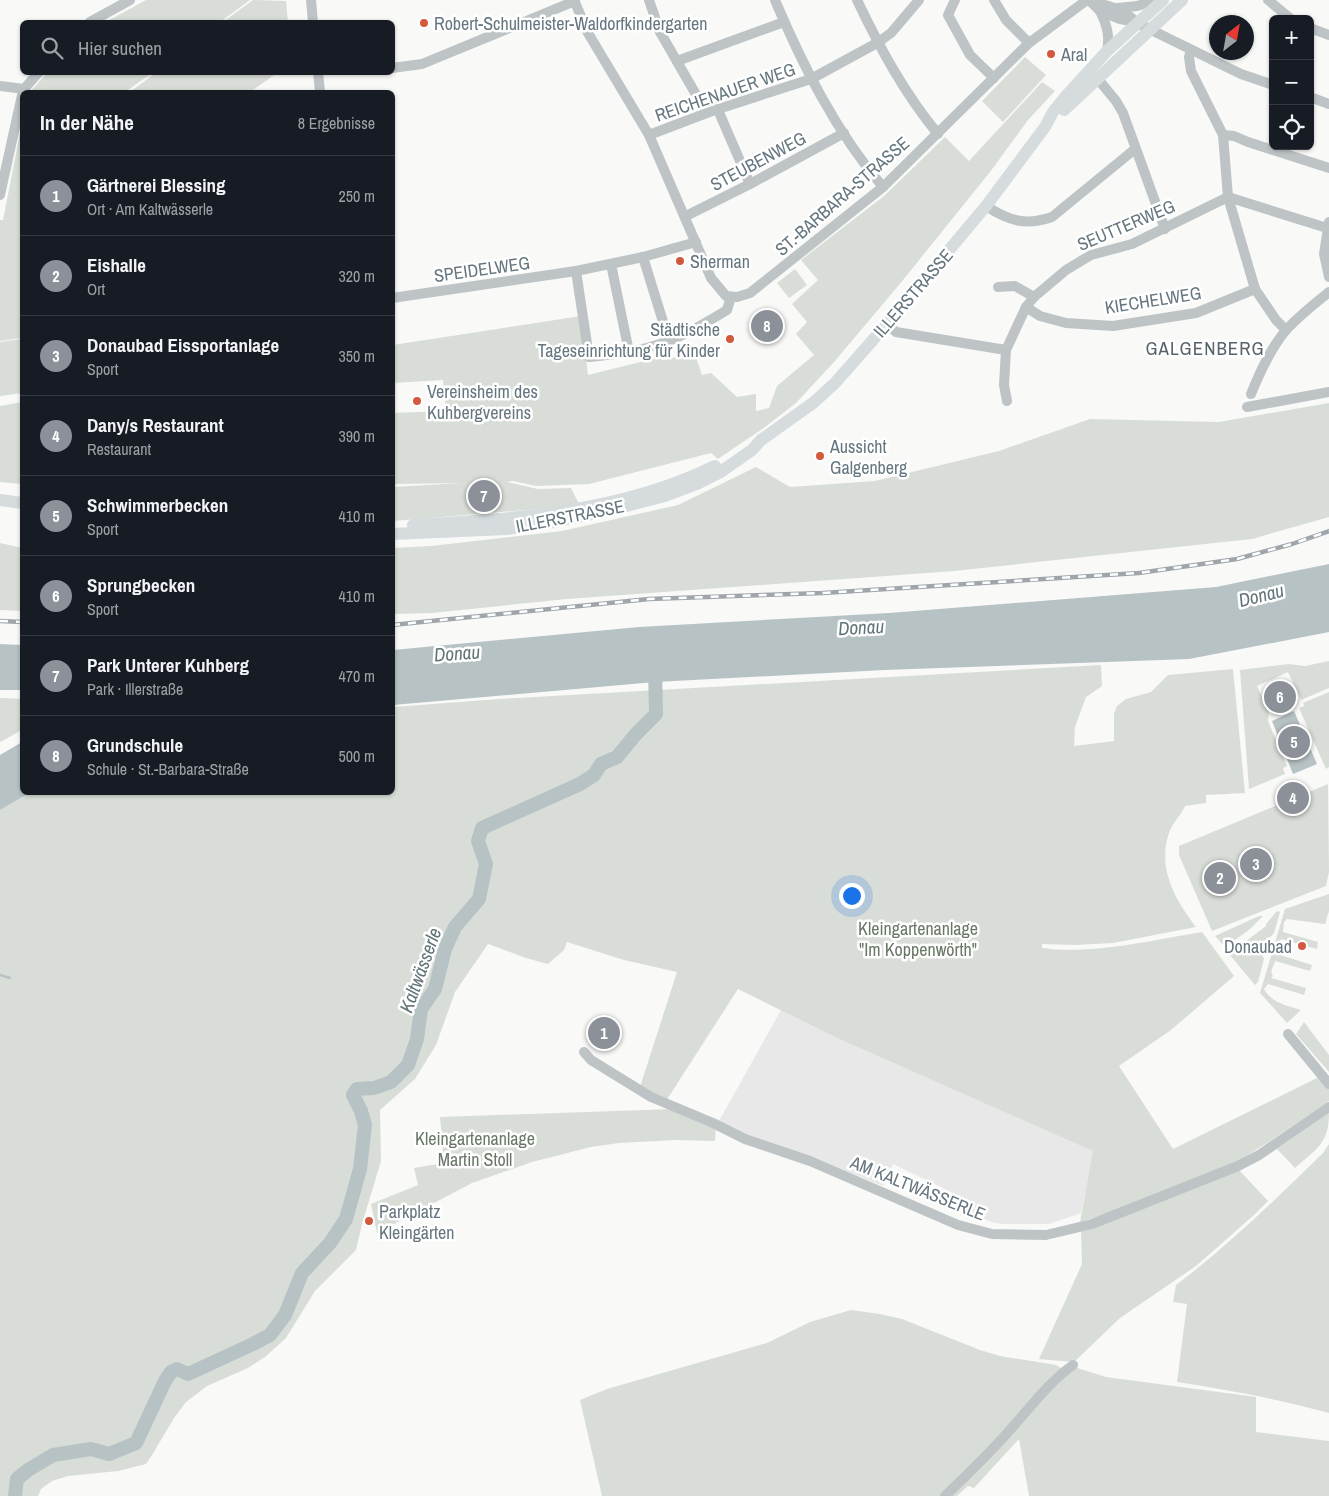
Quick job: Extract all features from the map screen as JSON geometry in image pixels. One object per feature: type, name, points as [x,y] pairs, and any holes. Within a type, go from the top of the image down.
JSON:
[{"type":"main road","points":[[1143,26],[1163,0]]},
{"type":"main road","points":[[1143,26],[1182,0]]},
{"type":"main road","name":"ILLERSTRASSE","points":[[395,526],[473,522],[531,516],[576,509],[635,496],[682,481],[761,440],[813,403],[835,383],[986,206],[1066,96],[1107,51],[1143,26]]},
{"type":"main road","name":"ILLERSTRASSE","points":[[1045,127],[1097,78],[1143,26]]},
{"type":"main road","name":"ILLERSTRASSE","points":[[395,534],[507,528],[550,523],[603,512],[665,496],[697,484],[719,473],[752,450],[761,440]]},
{"type":"main road","points":[[0,493],[20,495]]},
{"type":"main road","points":[[0,500],[20,503]]},
{"type":"street","points":[[94,20],[130,0]]},
{"type":"street","points":[[311,0],[313,20]]},
{"type":"street","points":[[395,68],[422,64],[575,0],[588,33],[649,135],[686,216],[711,278],[726,296],[731,297],[727,310],[699,327],[669,341],[630,352],[589,357],[576,271]]},
{"type":"street","points":[[650,0],[660,32],[702,105],[715,111],[750,184]]},
{"type":"street","points":[[774,0],[811,79],[867,168],[883,187]]},
{"type":"street","points":[[857,0],[878,44],[913,103],[938,134]]},
{"type":"street","name":"REICHENAUER WEG","points":[[649,135],[811,79],[878,44],[891,33],[919,0]]},
{"type":"street","points":[[955,0],[948,15],[970,55],[994,78]]},
{"type":"street","points":[[994,0],[1006,20],[1029,43]]},
{"type":"street","points":[[1118,8],[1136,6],[1157,0]]},
{"type":"street","points":[[1268,0],[1286,15]]},
{"type":"street","points":[[1090,1],[1118,8],[1143,26]]},
{"type":"street","points":[[1090,1],[1100,11],[1105,22],[1109,36],[1107,51]]},
{"type":"street","name":"ST.-BARBARA-STRASSE","points":[[731,297],[750,293],[883,187],[1029,43],[1090,1]]},
{"type":"street","points":[[1100,11],[1143,26],[1241,74],[1269,84]]},
{"type":"street","points":[[677,61],[784,22]]},
{"type":"street","points":[[1314,29],[1329,35]]},
{"type":"street","points":[[1191,50],[1188,57],[1191,71],[1223,135],[1228,197],[1256,289],[1276,320],[1286,330]]},
{"type":"street","points":[[25,90],[37,75]]},
{"type":"street","points":[[318,75],[320,90]]},
{"type":"street","points":[[1097,78],[1116,101],[1123,113],[1165,229]]},
{"type":"street","points":[[0,86],[20,91]]},
{"type":"street","points":[[1314,98],[1329,104]]},
{"type":"street","points":[[0,195],[20,105]]},
{"type":"street","name":"STEUBENWEG","points":[[686,216],[844,133]]},
{"type":"street","points":[[1223,135],[1234,136],[1329,168]]},
{"type":"street","points":[[986,206],[1014,221],[1027,222],[1052,217],[1135,149]]},
{"type":"street","points":[[1228,197],[1328,224],[1324,254],[1329,277]]},
{"type":"street","name":"SEUTTERWEG","points":[[1007,400],[1004,385],[1006,350],[1026,307],[1034,298],[1066,270],[1091,255],[1132,244],[1228,197]]},
{"type":"street","name":"SPEIDELWEG","points":[[395,298],[576,271],[643,257],[696,242]]},
{"type":"street","points":[[643,257],[669,341]]},
{"type":"street","points":[[610,264],[630,352]]},
{"type":"street","points":[[998,287],[1015,286],[1034,298]]},
{"type":"street","name":"KIECHELWEG","points":[[1026,307],[1040,316],[1066,323],[1113,326],[1196,313],[1256,289]]},
{"type":"street","points":[[1250,394],[1259,374],[1286,330],[1308,308],[1329,292]]},
{"type":"street","points":[[887,324],[896,332],[1006,350]]},
{"type":"street","points":[[1248,407],[1329,392]]},
{"type":"street","points":[[1288,1034],[1329,1084]]},
{"type":"street","name":"AM KALTWÄSSERLE","points":[[584,1052],[591,1060],[651,1097],[713,1123],[745,1139],[810,1161],[958,1225],[992,1234],[1046,1234],[1092,1224],[1252,1159],[1329,1106]]},
{"type":"street","points":[[944,1496],[990,1452],[1045,1391],[1073,1365]]},
{"type":"shaded area","points":[[781,1010],[837,1038],[1094,1151],[1081,1213],[1049,1224],[1001,1224],[989,1221],[975,1216],[961,1203],[957,1195],[893,1164],[883,1186],[806,1155],[742,1136],[719,1121]]},
{"type":"green space","points":[[146,0],[250,0],[223,20],[110,20]]},
{"type":"green space","points":[[253,0],[286,1],[288,20],[226,20]]},
{"type":"green space","points":[[1025,57],[1046,75],[1003,122],[982,101]]},
{"type":"green space","points":[[45,75],[149,75],[128,90],[32,90]]},
{"type":"green space","points":[[153,75],[274,75],[253,90],[133,90]]},
{"type":"green space","points":[[1042,82],[1055,91],[1028,120],[990,172],[834,362],[796,403],[718,459],[711,453],[589,484],[536,486],[513,481],[507,482],[538,489],[571,488],[579,504],[395,521],[395,487],[462,483],[395,484],[395,413],[446,411],[443,380],[395,383],[395,345],[581,316],[588,375],[661,357],[662,360],[676,357],[675,351],[692,346],[702,375],[711,373],[737,397],[756,394],[756,411],[769,408],[777,386],[814,355],[796,334],[807,322],[792,304],[818,280],[801,260],[884,196],[945,137],[969,161]]},
{"type":"green space","points":[[20,133],[20,338],[0,341],[0,220],[3,220]]},
{"type":"green space","points":[[795,269],[807,285],[789,298],[777,283]]},
{"type":"green space","points":[[20,339],[20,393],[0,396],[0,342]]},
{"type":"green space","points":[[20,402],[20,484],[0,482],[0,406]]},
{"type":"green space","points":[[1329,403],[1329,517],[1252,539],[954,571],[567,599],[432,613],[395,614],[395,548],[431,546],[562,531],[678,505],[756,467],[790,487],[875,481],[999,451],[1090,419],[1219,422]]},
{"type":"green space","points":[[0,543],[20,548],[20,611],[0,610]]},
{"type":"green space","points":[[1329,661],[1329,688],[1301,700],[1288,672],[1257,686],[1269,713],[1268,721],[1287,766],[1283,768],[1285,774],[1249,789],[1240,670],[1289,664],[1305,666]]},
{"type":"green space","name":"Kleingartenanlage \"Im Koppenwörth\"","points":[[1101,665],[1102,686],[1086,697],[1075,727],[1074,746],[1114,741],[1114,714],[1117,706],[1126,699],[1151,692],[1168,675],[1233,669],[1245,793],[1206,795],[1206,803],[1185,806],[1172,826],[1166,846],[1165,859],[1170,883],[1181,906],[1196,927],[1113,943],[1042,944],[1042,948],[1080,950],[1101,948],[1202,932],[1234,976],[1171,1030],[1119,1066],[1173,1149],[1317,1078],[1329,1088],[1329,1101],[1238,1161],[1109,1213],[1080,1222],[1093,1151],[837,1038],[738,989],[666,1101],[640,1087],[677,972],[624,960],[567,942],[564,950],[548,964],[488,944],[455,992],[436,1045],[415,1079],[380,1110],[381,1161],[356,1250],[315,1291],[286,1338],[265,1357],[248,1368],[207,1386],[186,1402],[146,1464],[118,1471],[68,1476],[52,1481],[41,1489],[38,1496],[0,1496],[0,810],[24,795],[395,795],[395,707],[499,699]]},
{"type":"green space","points":[[1329,692],[1329,767],[1326,769],[1299,708],[1304,706],[1303,703]]},
{"type":"green space","points":[[0,698],[20,699],[20,731],[0,742]]},
{"type":"green space","points":[[1328,784],[1329,872],[1326,886],[1212,931],[1179,855],[1179,846]]},
{"type":"green space","points":[[1329,894],[1329,911],[1325,924],[1287,919],[1284,922],[1283,932],[1318,942],[1317,949],[1281,939],[1277,954],[1312,965],[1310,971],[1275,961],[1271,978],[1306,988],[1304,995],[1268,984],[1264,989],[1276,1001],[1301,1010],[1287,1023],[1260,993],[1285,909]]},
{"type":"green space","points":[[1277,911],[1280,912],[1274,933],[1262,946],[1261,954],[1264,959],[1258,982],[1255,985],[1229,954],[1266,926]]},
{"type":"green space","points":[[1259,916],[1263,916],[1249,930],[1225,947],[1215,936]]},
{"type":"green space","points":[[1304,1022],[1329,1055],[1329,1072],[1296,1034]]},
{"type":"green space","name":"Kleingartenanlage Martin Stoll","points":[[673,1109],[716,1126],[715,1141],[676,1140],[619,1143],[591,1147],[532,1162],[472,1183],[377,1233],[371,1204],[418,1185],[414,1168],[444,1163],[440,1117]]},
{"type":"green space","points":[[1329,1113],[1327,1132],[1324,1139],[1295,1168],[1277,1149]]},
{"type":"green space","points":[[1329,1144],[1329,1413],[1253,1395],[1177,1382],[1187,1304],[1173,1302],[1176,1285],[1252,1221],[1323,1153]]},
{"type":"green space","points":[[1239,1170],[1268,1201],[1254,1215],[1196,1266],[1120,1318],[1074,1362],[1039,1359],[1082,1264],[1081,1231]]},
{"type":"green space","points":[[851,1310],[902,1319],[980,1350],[1000,1356],[1056,1365],[1064,1370],[942,1496],[602,1496],[580,1400],[607,1389],[767,1343],[810,1322]]},
{"type":"green space","points":[[1074,1367],[1106,1377],[1256,1397],[1256,1432],[1329,1441],[1329,1496],[1029,1496],[1019,1439],[974,1488],[968,1486],[957,1496],[947,1496]]},
{"type":"water","name":"Donau","points":[[1329,564],[1329,632],[1189,659],[884,670],[655,682],[395,705],[395,650],[639,627],[889,613],[1216,587]]},
{"type":"water","points":[[0,644],[20,645],[20,690],[0,690]]},
{"type":"water","points":[[1287,683],[1295,702],[1274,711],[1266,692]]},
{"type":"water","points":[[1294,711],[1317,764],[1293,774],[1272,721]]},
{"type":"water","points":[[20,743],[20,795],[26,795],[0,810],[0,755]]},
{"type":"waterway","name":"Kaltwässerle","points":[[15,1496],[17,1479],[53,1455],[91,1449],[109,1454],[136,1443],[171,1372],[177,1369],[188,1374],[270,1335],[285,1315],[302,1273],[330,1243],[346,1219],[360,1169],[365,1125],[353,1095],[357,1089],[374,1088],[391,1082],[408,1065],[417,1039],[421,1009],[435,989],[445,949],[455,927],[479,899],[486,864],[478,841],[482,828],[580,784],[594,775],[601,764],[617,757],[656,714],[655,664]]},
{"type":"waterway","points":[[0,975],[10,978]]},
{"type":"railway","points":[[395,625],[649,599],[823,593],[1139,573],[1237,559],[1292,544],[1329,531]]},
{"type":"railway","points":[[0,621],[20,622]]},
{"type":"place","name":"Robert-Schulmeister-Waldorfkindergarten","points":[[424,23]]},
{"type":"place","name":"Aral","points":[[1051,54]]},
{"type":"place","name":"Sherman","points":[[680,261]]},
{"type":"place","name":"Grundschule","points":[[767,326]]},
{"type":"place","name":"Städtische Tageseinrichtung für Kinder","points":[[730,339]]},
{"type":"place","name":"Vereinsheim des Kuhbergvereins","points":[[417,401]]},
{"type":"place","name":"Aussicht Galgenberg","points":[[820,456]]},
{"type":"place","name":"Park Unterer Kuhberg","points":[[484,496]]},
{"type":"place","name":"Sprungbecken","points":[[1280,697]]},
{"type":"place","name":"Schwimmerbecken","points":[[1294,742]]},
{"type":"place","name":"Dany/s Restaurant","points":[[1293,798]]},
{"type":"place","name":"Donaubad Eissportanlage","points":[[1256,864]]},
{"type":"place","name":"Eishalle","points":[[1220,878]]},
{"type":"place","name":"Donaubad","points":[[1302,946]]},
{"type":"place","name":"Gärtnerei Blessing","points":[[604,1033]]},
{"type":"place","name":"Parkplatz Kleingärten","points":[[369,1221]]},
{"type":"district","name":"GALGENBERG","points":[[1205,348]]}]
